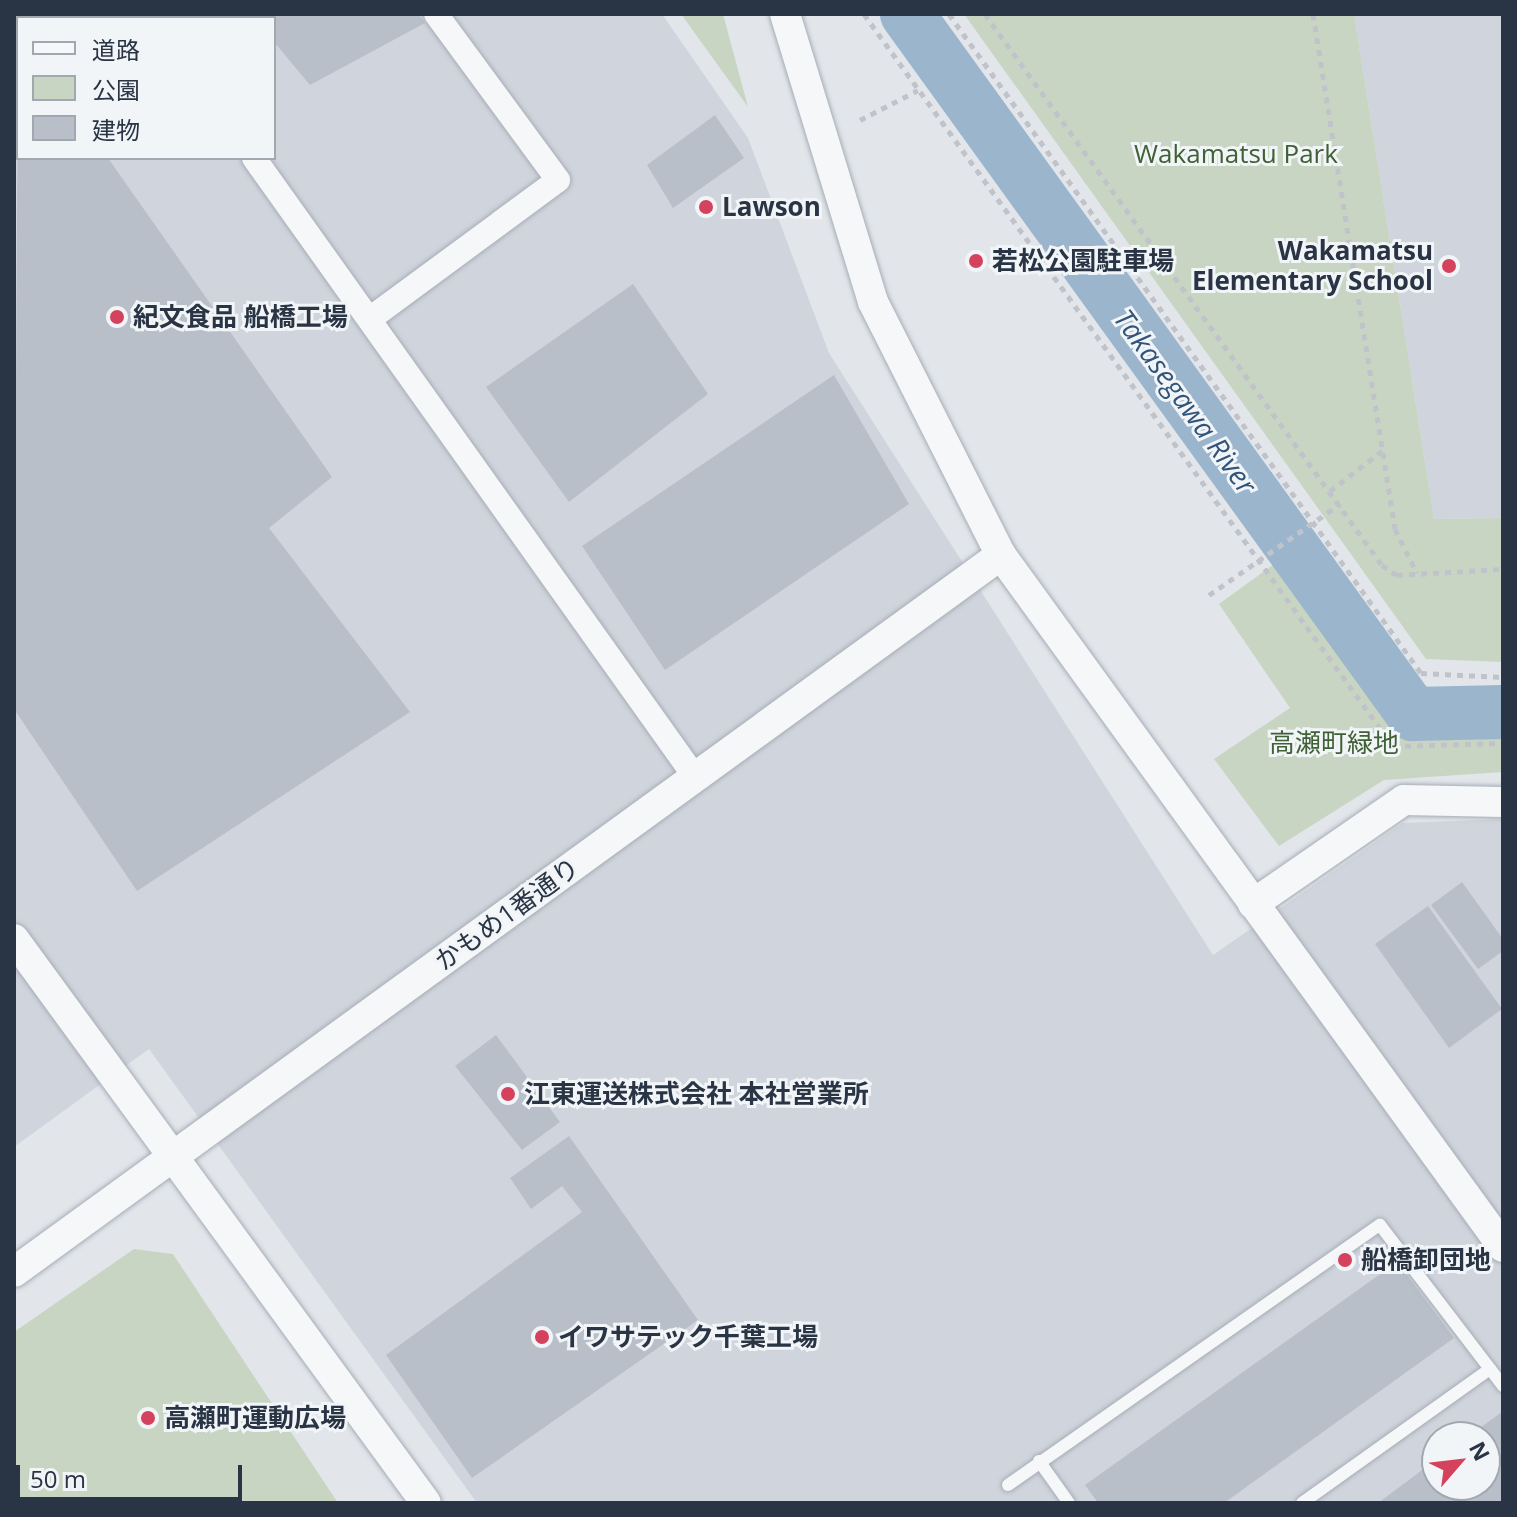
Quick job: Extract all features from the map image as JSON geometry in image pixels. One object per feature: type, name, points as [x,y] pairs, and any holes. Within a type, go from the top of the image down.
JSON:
[{"type":"street","points":[[371,318],[558,180],[436,14]]},
{"type":"street","points":[[785,14],[873,302],[1001,555],[1503,1247]]},
{"type":"street","points":[[255,160],[371,318],[695,777]]},
{"type":"street","name":"かもめ1番通り","points":[[14,1272],[1001,555]]},
{"type":"street","points":[[1253,904],[1404,800],[1503,802]]},
{"type":"street","points":[[14,939],[426,1503]]},
{"type":"lane","points":[[1008,1485],[1380,1225],[1503,1386]]},
{"type":"lane","points":[[1302,1503],[1490,1369]]},
{"type":"lane","points":[[1039,1461],[1069,1503]]},
{"type":"path","points":[[864,14],[1257,562],[1393,746],[1503,743]]},
{"type":"path","points":[[949,14],[1421,673],[1503,677]]},
{"type":"path","points":[[985,14],[1382,565],[1397,575],[1503,569]]},
{"type":"path","points":[[1313,14],[1395,529],[1417,573]]},
{"type":"path","points":[[860,120],[918,90]]},
{"type":"path","points":[[1330,491],[1382,450]]},
{"type":"path","points":[[1209,595],[1340,504]]},
{"type":"shaded area","points":[[14,14],[662,14],[748,138],[829,353],[1213,955],[1403,823],[1503,819],[1503,1503],[477,1503],[149,1049],[14,1147]]},
{"type":"shaded area","name":"Wakamatsu Elementary School","points":[[1354,14],[1503,14],[1503,518],[1434,519]]},
{"type":"green space","points":[[681,14],[723,14],[748,107]]},
{"type":"green space","name":"Wakamatsu Park","points":[[964,14],[1354,14],[1434,519],[1503,518],[1503,662],[1426,659]]},
{"type":"green space","name":"高瀬町緑地","points":[[1274,564],[1399,734],[1503,731],[1503,772],[1384,780],[1279,846],[1214,759],[1290,708],[1219,604]]},
{"type":"green space","name":"高瀬町運動広場","points":[[134,1249],[173,1254],[338,1503],[14,1503],[14,1332]]},
{"type":"building","points":[[249,14],[418,14],[425,23],[310,85],[276,44],[276,16]]},
{"type":"building","points":[[715,115],[744,158],[673,208],[647,165]]},
{"type":"building","name":"紀文食品 船橋工場","points":[[17,160],[109,160],[332,477],[269,528],[410,712],[137,891],[14,709]]},
{"type":"building","points":[[633,284],[708,394],[569,502],[486,387]]},
{"type":"building","points":[[834,375],[909,504],[665,670],[582,546]]},
{"type":"building","points":[[1462,882],[1503,939],[1503,951],[1478,969],[1431,905]]},
{"type":"building","points":[[1428,906],[1502,1009],[1449,1048],[1375,944]]},
{"type":"building","name":"江東運送株式会社 本社営業所","points":[[496,1035],[560,1122],[522,1150],[455,1066]]},
{"type":"building","name":"イワサテック千葉工場","points":[[569,1136],[698,1320],[472,1478],[386,1355],[582,1212],[562,1186],[531,1209],[510,1178]]},
{"type":"building","points":[[1397,1262],[1454,1338],[1224,1503],[1098,1503],[1085,1485]]},
{"type":"building","points":[[1503,1411],[1503,1503],[1378,1503],[1421,1471],[1421,1501],[1501,1501],[1501,1421],[1490,1421]]},
{"type":"waterway","name":"Takasegawa River","points":[[907,14],[1413,714],[1503,712]]},
{"type":"place","name":"Lawson","points":[[706,207]]},
{"type":"place","name":"若松公園駐車場","points":[[976,261]]},
{"type":"place","name":"Wakamatsu Elementary School","points":[[1449,266]]},
{"type":"place","name":"紀文食品 船橋工場","points":[[117,317]]},
{"type":"place","name":"江東運送株式会社 本社営業所","points":[[508,1094]]},
{"type":"place","name":"船橋卸団地","points":[[1345,1260]]},
{"type":"place","name":"イワサテック千葉工場","points":[[542,1337]]},
{"type":"place","name":"高瀬町運動広場","points":[[148,1418]]}]
